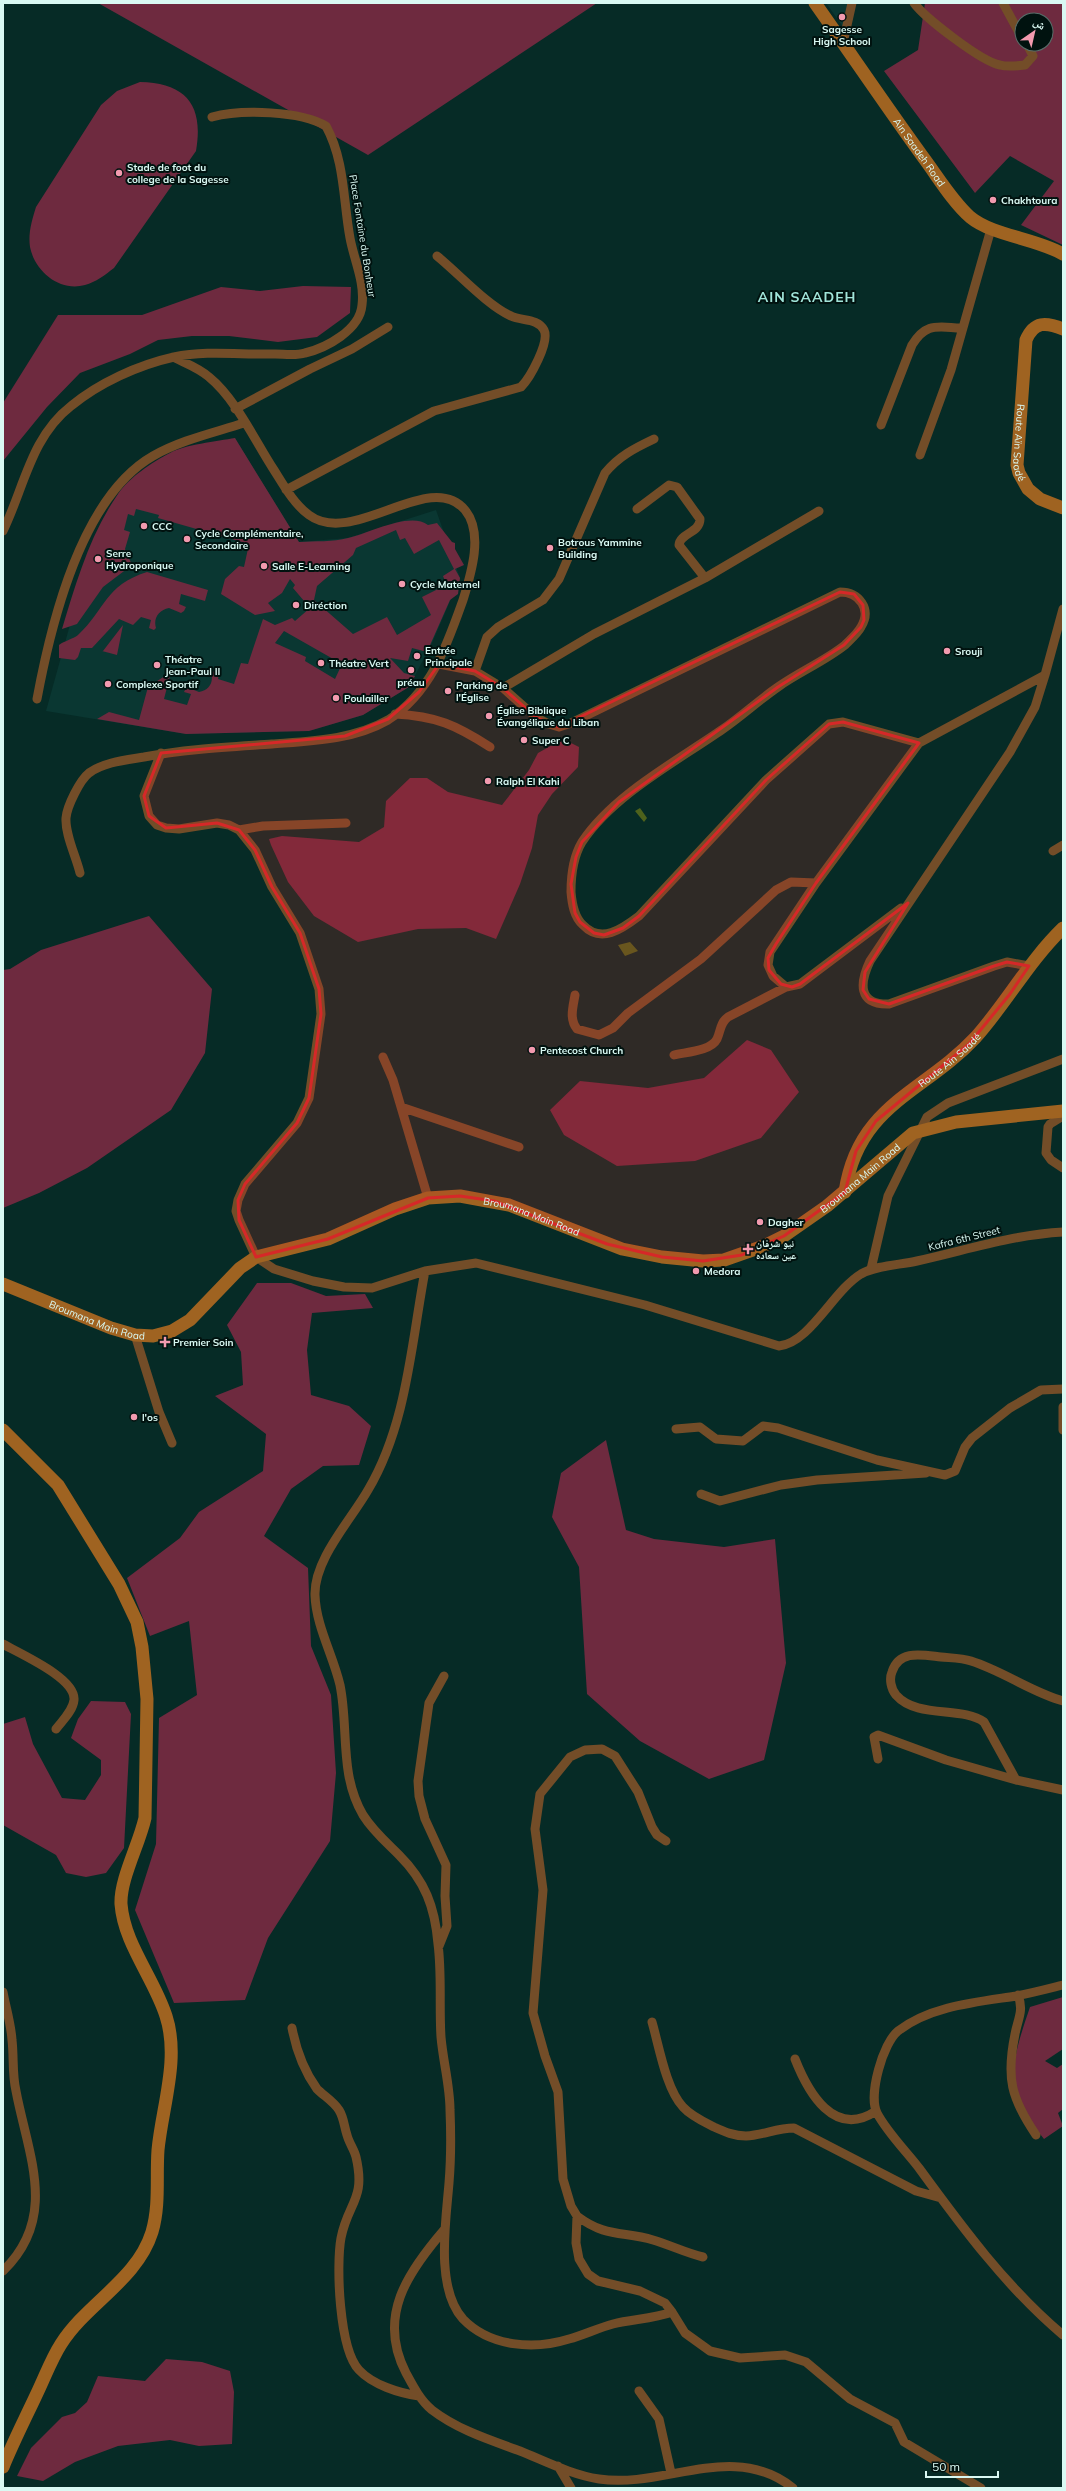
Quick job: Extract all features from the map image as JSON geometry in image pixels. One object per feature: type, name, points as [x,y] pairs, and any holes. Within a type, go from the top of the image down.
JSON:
[{"type":"main road","name":"Ain Saadeh Road","points":[[815,3],[951,194],[970,216],[991,229],[1038,242],[1063,254]]},
{"type":"main road","name":"Route Aïn Saadé","points":[[1063,329],[1044,323],[1037,325],[1030,331],[1026,340],[1017,465],[1028,489],[1040,500],[1063,508]]},
{"type":"main road","name":"Route Aïn Saadé","points":[[845,1192],[850,1166],[856,1151],[876,1120],[910,1090],[969,1044],[1010,994],[1029,966],[1063,928]]},
{"type":"main road","name":"Broumana Main Road","points":[[3,1284],[85,1319],[135,1335],[153,1336],[172,1331],[190,1320],[240,1268],[256,1257],[328,1239],[395,1209],[428,1198],[460,1196],[494,1201],[528,1212],[622,1249],[662,1257],[703,1261],[724,1260],[764,1246],[799,1226],[845,1192],[900,1141],[919,1131],[956,1122],[1063,1111]]},
{"type":"main road","points":[[3,1430],[58,1485],[119,1584],[137,1622],[142,1647],[147,1699],[145,1818],[141,1837],[121,1892],[121,1903],[128,1933],[167,2018],[170,2048],[170,2067],[159,2148],[157,2206],[150,2236],[138,2261],[94,2305],[60,2345],[3,2467]]},
{"type":"street","points":[[843,43],[852,3]]},
{"type":"street","points":[[914,3],[930,20],[989,61],[1000,65],[1027,64],[1034,54],[1033,52]]},
{"type":"street","points":[[1003,3],[1014,23]]},
{"type":"street","name":"Place Fontaine du Bonheur","points":[[3,531],[37,447],[53,422],[72,405],[104,383],[173,357],[200,353],[304,354],[341,336],[354,324],[363,306],[361,282],[350,240],[337,149],[326,126],[308,119],[261,113],[237,113],[212,117]]},
{"type":"street","points":[[920,455],[951,370],[961,328],[991,229]]},
{"type":"street","points":[[286,490],[434,411],[521,388],[530,378],[537,363],[545,336],[543,328],[535,322],[511,317],[437,256]]},
{"type":"street","points":[[881,425],[912,345],[918,335],[927,328],[935,326],[961,328]]},
{"type":"street","points":[[236,408],[352,349],[388,327]]},
{"type":"street","points":[[80,873],[66,818],[75,792],[84,778],[104,766],[161,753],[318,740],[345,736],[368,728],[395,714],[420,692],[439,664],[466,589],[475,544],[470,518],[465,509],[446,498],[429,498],[345,523],[333,524],[310,516],[286,490],[236,408],[210,377],[173,357]]},
{"type":"street","points":[[37,700],[52,631],[70,571],[90,529],[114,493],[125,479],[153,456],[189,439],[244,423]]},
{"type":"street","points":[[475,671],[487,637],[498,627],[543,600],[560,579],[605,473],[616,460],[630,450],[654,439]]},
{"type":"street","points":[[637,509],[669,485],[677,487],[699,516],[700,523],[696,529],[682,539],[679,545],[705,578]]},
{"type":"street","points":[[503,688],[594,634],[705,578],[819,511]]},
{"type":"street","points":[[439,664],[475,671],[503,688],[537,718],[559,727],[600,709],[840,592],[854,594],[863,605],[864,614],[861,627],[844,645],[778,687],[725,727],[619,802],[582,842],[572,872],[572,905],[580,922],[586,929],[594,933],[604,934],[623,928],[639,916],[766,780],[828,724],[844,722],[919,743]]},
{"type":"street","points":[[1029,966],[1007,962],[971,973],[889,1004],[874,1002],[864,995],[863,984],[865,972],[908,903],[1010,752],[1035,707],[1063,608]]},
{"type":"street","points":[[908,903],[809,979],[792,987],[786,986],[773,976],[768,965],[768,958],[816,883],[919,743],[1045,675]]},
{"type":"street","points":[[395,714],[416,715],[448,722],[490,747]]},
{"type":"street","points":[[161,753],[144,796],[149,816],[157,824],[178,829],[218,823],[229,824],[239,830],[255,850],[272,887],[300,933],[319,989],[321,1004],[314,1077],[304,1113],[245,1184],[238,1200],[236,1211],[256,1257],[274,1269],[344,1287],[372,1288],[425,1271],[476,1263],[645,1305],[778,1346],[787,1346],[806,1333],[825,1308],[850,1283],[871,1269],[888,1196],[927,1117],[948,1103],[1063,1059]]},
{"type":"street","points":[[239,830],[270,826],[346,823]]},
{"type":"street","points":[[1053,850],[1063,845]]},
{"type":"street","points":[[575,995],[572,1015],[573,1024],[577,1029],[599,1035],[608,1031],[701,959],[776,890],[791,882],[816,883]]},
{"type":"street","points":[[674,1055],[710,1046],[717,1038],[723,1021],[728,1017],[786,986]]},
{"type":"street","points":[[382,1057],[394,1080],[428,1198]]},
{"type":"street","points":[[401,1107],[519,1147]]},
{"type":"street","points":[[1063,1116],[1050,1124],[1048,1127],[1046,1153],[1051,1160],[1063,1168]]},
{"type":"street","name":"Kafra 6th Street","points":[[871,1269],[938,1256],[979,1244],[1029,1234],[1063,1232]]},
{"type":"street","points":[[425,1271],[403,1399],[388,1451],[369,1488],[320,1566],[315,1595],[320,1624],[342,1700],[346,1767],[350,1784],[363,1814],[375,1831],[413,1870],[428,1892],[436,1919],[439,1948],[441,2036],[450,2111],[450,2181],[444,2230],[447,2275],[454,2306],[468,2324],[478,2331],[500,2340],[524,2345],[552,2344],[616,2324],[672,2312]]},
{"type":"street","points":[[135,1335],[159,1412],[172,1443]]},
{"type":"street","points":[[676,1429],[700,1427],[716,1440],[743,1441],[763,1426],[778,1428],[877,1460],[945,1475],[955,1471],[965,1447],[972,1438],[1022,1400],[1041,1390],[1063,1389]]},
{"type":"street","points":[[1063,1407],[1063,1430]]},
{"type":"street","points":[[702,1494],[720,1501],[781,1485],[817,1480],[917,1475],[932,1472]]},
{"type":"street","points":[[3,1644],[52,1672],[70,1688],[74,1695],[72,1707],[56,1729]]},
{"type":"street","points":[[1016,1780],[984,1722],[975,1717],[937,1712],[901,1699],[896,1695],[891,1684],[894,1668],[902,1659],[913,1654],[971,1661],[1063,1701]]},
{"type":"street","points":[[439,1948],[447,1926],[444,1896],[446,1865],[425,1819],[419,1796],[418,1781],[429,1703],[444,1676]]},
{"type":"street","points":[[878,1759],[873,1741],[878,1735],[946,1760],[1016,1780],[1063,1790]]},
{"type":"street","points":[[666,1841],[657,1836],[638,1792],[615,1756],[602,1749],[585,1750],[570,1757],[540,1794],[535,1829],[543,1890],[533,2013],[545,2056],[558,2092],[564,2179],[571,2206],[577,2216],[589,2225],[616,2235],[653,2240],[680,2252],[703,2257]]},
{"type":"street","points":[[1063,1985],[935,2012],[913,2021],[897,2032],[888,2044],[879,2066],[875,2092],[876,2111],[941,2198],[1012,2286],[1063,2335]]},
{"type":"street","points":[[3,1992],[12,2039],[15,2090],[37,2190],[35,2214],[28,2235],[3,2271]]},
{"type":"street","points":[[1018,1995],[1022,2007],[1012,2054],[1011,2081],[1016,2103],[1036,2135]]},
{"type":"street","points":[[652,2022],[670,2084],[677,2098],[683,2107],[702,2120],[732,2135],[746,2136],[777,2129],[794,2128],[916,2191],[941,2198]]},
{"type":"street","points":[[292,2028],[301,2060],[318,2089],[331,2099],[343,2117],[346,2134],[355,2151],[358,2167],[360,2183],[355,2203],[343,2228],[340,2256],[340,2308],[353,2361],[367,2377],[398,2391],[419,2396]]},
{"type":"street","points":[[795,2059],[809,2090],[817,2101],[832,2114],[858,2120],[865,2119],[876,2111]]},
{"type":"street","points":[[577,2216],[576,2243],[579,2259],[588,2274],[598,2281],[640,2291],[665,2303],[685,2333],[710,2351],[740,2358],[785,2355],[806,2362],[850,2398],[895,2423],[904,2442],[981,2488]]},
{"type":"street","points":[[444,2230],[421,2257],[410,2275],[396,2310],[394,2324],[396,2354],[419,2396],[432,2409],[448,2420],[472,2433],[582,2476],[600,2480],[639,2478],[714,2467],[752,2468],[783,2480],[793,2488]]},
{"type":"street","points":[[639,2391],[659,2419],[671,2473]]},
{"type":"street","points":[[558,2466],[571,2488]]},
{"type":"highlighted area","points":[[840,592],[854,594],[863,605],[864,620],[861,627],[844,645],[778,687],[619,802],[582,842],[576,857],[571,884],[575,913],[580,922],[594,933],[604,935],[623,928],[639,916],[766,780],[819,731],[829,724],[843,722],[919,743],[816,883],[768,958],[769,970],[781,984],[792,987],[800,984],[908,903],[865,972],[863,990],[869,999],[889,1004],[1007,962],[1029,966],[1010,994],[969,1044],[876,1121],[856,1151],[845,1192],[784,1236],[742,1255],[703,1261],[662,1257],[607,1244],[494,1201],[460,1196],[428,1198],[328,1239],[256,1257],[239,1220],[238,1200],[245,1184],[297,1123],[309,1098],[321,1014],[319,989],[300,933],[272,887],[255,850],[239,830],[217,823],[166,828],[149,816],[144,796],[161,753],[345,736],[388,719],[419,692],[439,664],[475,671],[503,688],[537,718],[559,727]]},
{"type":"shaded area","points":[[98,3],[597,3],[368,155]]},
{"type":"shaded area","name":"Sagesse High School","points":[[826,3],[851,3],[846,31]]},
{"type":"shaded area","points":[[925,3],[1063,3],[1063,245],[1021,225],[1054,181],[1010,156],[975,193],[884,71],[918,50]]},
{"type":"shaded area","name":"Stade de foot du college de la Sagesse","points":[[140,82],[156,83],[169,87],[180,92],[188,100],[194,109],[197,121],[198,135],[196,151],[114,268],[104,276],[89,284],[67,286],[58,283],[43,272],[37,264],[30,247],[30,232],[36,207],[101,105],[117,91]]},
{"type":"shaded area","points":[[303,286],[351,287],[350,313],[317,337],[278,342],[229,336],[192,336],[158,340],[130,354],[80,373],[47,407],[3,461],[3,403],[58,315],[142,315],[221,287],[260,291]]},
{"type":"shaded area","points":[[235,438],[299,542],[348,538],[436,510],[460,578],[432,643],[409,687],[363,715],[309,731],[186,734],[46,711],[83,578],[125,491]]},
{"type":"shaded area","points":[[235,438],[299,542],[342,539],[400,522],[420,521],[428,525],[437,523],[452,542],[455,543],[455,549],[464,565],[455,569],[460,578],[458,594],[450,600],[427,652],[412,648],[408,661],[390,658],[404,673],[415,676],[409,687],[363,715],[309,731],[186,734],[97,719],[109,712],[139,720],[148,687],[171,672],[164,699],[187,705],[191,694],[184,692],[185,690],[189,688],[199,692],[206,690],[211,683],[211,672],[220,671],[218,679],[234,684],[241,663],[248,664],[263,619],[275,625],[292,618],[295,621],[310,608],[293,588],[295,585],[290,579],[282,593],[268,603],[275,611],[255,615],[221,594],[225,579],[239,566],[244,567],[249,544],[158,518],[159,515],[136,509],[134,516],[128,514],[124,530],[130,532],[125,549],[132,565],[103,587],[77,624],[62,629],[78,577],[99,526],[108,509],[128,482],[149,466],[176,450]],"holes":[[[396,530],[400,540],[405,538],[414,554],[439,540],[454,569],[443,576],[445,581],[436,586],[438,589],[422,597],[431,615],[397,635],[387,617],[353,634],[314,600],[317,586],[353,555],[356,548]],[[284,631],[342,664],[335,679],[305,661],[306,657],[275,643]]]},
{"type":"shaded area","points":[[147,572],[208,590],[205,601],[181,594],[179,604],[186,607],[184,611],[181,613],[169,608],[165,609],[156,618],[156,628],[154,630],[149,628],[151,620],[141,617],[133,625],[119,619],[92,648],[81,648],[78,657],[75,660],[59,658],[59,645],[78,635],[87,626],[114,591],[133,577]]},
{"type":"shaded area","points":[[123,625],[117,655],[102,651],[103,651]]},
{"type":"shaded area","points":[[563,739],[579,747],[578,767],[552,794],[538,815],[532,848],[520,884],[496,939],[466,928],[418,929],[358,942],[314,916],[288,882],[271,845],[269,839],[282,836],[359,842],[384,827],[386,801],[410,778],[427,778],[448,792],[502,805],[529,770],[538,753]]},
{"type":"shaded area","points":[[640,808],[647,818],[644,822],[635,811]]},
{"type":"shaded area","points":[[149,916],[212,989],[205,1053],[171,1110],[87,1168],[39,1193],[3,1208],[3,970],[10,969],[41,950]]},
{"type":"shaded area","points":[[630,942],[638,951],[625,956],[618,945]]},
{"type":"shaded area","points":[[747,1040],[771,1050],[799,1092],[761,1138],[695,1161],[617,1166],[564,1135],[550,1110],[580,1081],[648,1088],[704,1078]]},
{"type":"shaded area","points":[[257,1283],[291,1283],[326,1296],[365,1294],[373,1308],[312,1313],[307,1350],[311,1395],[349,1406],[371,1426],[359,1465],[323,1466],[291,1489],[264,1536],[308,1568],[311,1646],[331,1695],[336,1773],[330,1841],[268,1938],[245,2000],[174,2003],[135,1910],[156,1844],[159,1718],[197,1695],[189,1621],[150,1636],[127,1578],[180,1538],[199,1512],[263,1471],[266,1434],[215,1396],[243,1385],[241,1352],[227,1325]]},
{"type":"shaded area","points":[[606,1440],[626,1530],[654,1539],[724,1547],[775,1539],[786,1663],[764,1760],[709,1779],[640,1741],[587,1694],[579,1567],[552,1517],[561,1473]]},
{"type":"shaded area","points":[[91,1701],[125,1702],[131,1714],[124,1848],[106,1873],[86,1877],[66,1873],[56,1855],[3,1825],[3,1724],[25,1717],[33,1744],[62,1798],[85,1800],[101,1775],[101,1760],[71,1738],[78,1719]]},
{"type":"shaded area","points":[[1063,1997],[1063,2049],[1045,2061],[1057,2068],[1063,2064],[1063,2109],[1058,2113],[1063,2126],[1044,2139],[1020,2106],[1014,2082],[1014,2069],[1018,2044],[1030,2007]]},
{"type":"shaded area","points":[[166,2359],[202,2362],[230,2371],[234,2392],[232,2444],[199,2446],[170,2440],[118,2446],[75,2462],[43,2481],[17,2476],[31,2448],[62,2417],[75,2413],[87,2402],[98,2376],[145,2381]]},
{"type":"place","name":"Sagesse High School","points":[[842,17]]},
{"type":"place","name":"Stade de foot du college de la Sagesse","points":[[119,173]]},
{"type":"place","name":"Chakhtoura","points":[[993,200]]},
{"type":"place","name":"CCC","points":[[144,526]]},
{"type":"place","name":"Cycle Complémentaire, Secondaire","points":[[187,539]]},
{"type":"place","name":"Botrous Yammine Building","points":[[550,548]]},
{"type":"place","name":"Serre Hydroponique","points":[[98,559]]},
{"type":"place","name":"Salle E-Learning","points":[[264,566]]},
{"type":"place","name":"Cycle Maternel","points":[[402,584]]},
{"type":"place","name":"Diréction","points":[[296,605]]},
{"type":"place","name":"Srouji","points":[[947,651]]},
{"type":"place","name":"Entrée Principale","points":[[417,656]]},
{"type":"place","name":"Théatre Vert","points":[[321,663]]},
{"type":"place","name":"Théatre Jean-Paul II","points":[[157,665]]},
{"type":"place","name":"préau","points":[[411,670]]},
{"type":"place","name":"Complexe Sportif","points":[[108,684]]},
{"type":"place","name":"Parking de l'Église","points":[[448,691]]},
{"type":"place","name":"Poulailler","points":[[336,698]]},
{"type":"place","name":"Église Biblique Évangélique du Liban","points":[[489,716]]},
{"type":"place","name":"Super C","points":[[524,740]]},
{"type":"place","name":"Ralph El Kahi","points":[[488,781]]},
{"type":"place","name":"Pentecost Church","points":[[532,1050]]},
{"type":"place","name":"Dagher","points":[[760,1222]]},
{"type":"place","name":"نيو شرفان عين سعاده","points":[[748,1249]]},
{"type":"place","name":"Medora","points":[[696,1271]]},
{"type":"place","name":"Premier Soin","points":[[165,1342]]},
{"type":"place","name":"l'os","points":[[134,1417]]},
{"type":"district","name":"AIN SAADEH","points":[[807,297]]}]
